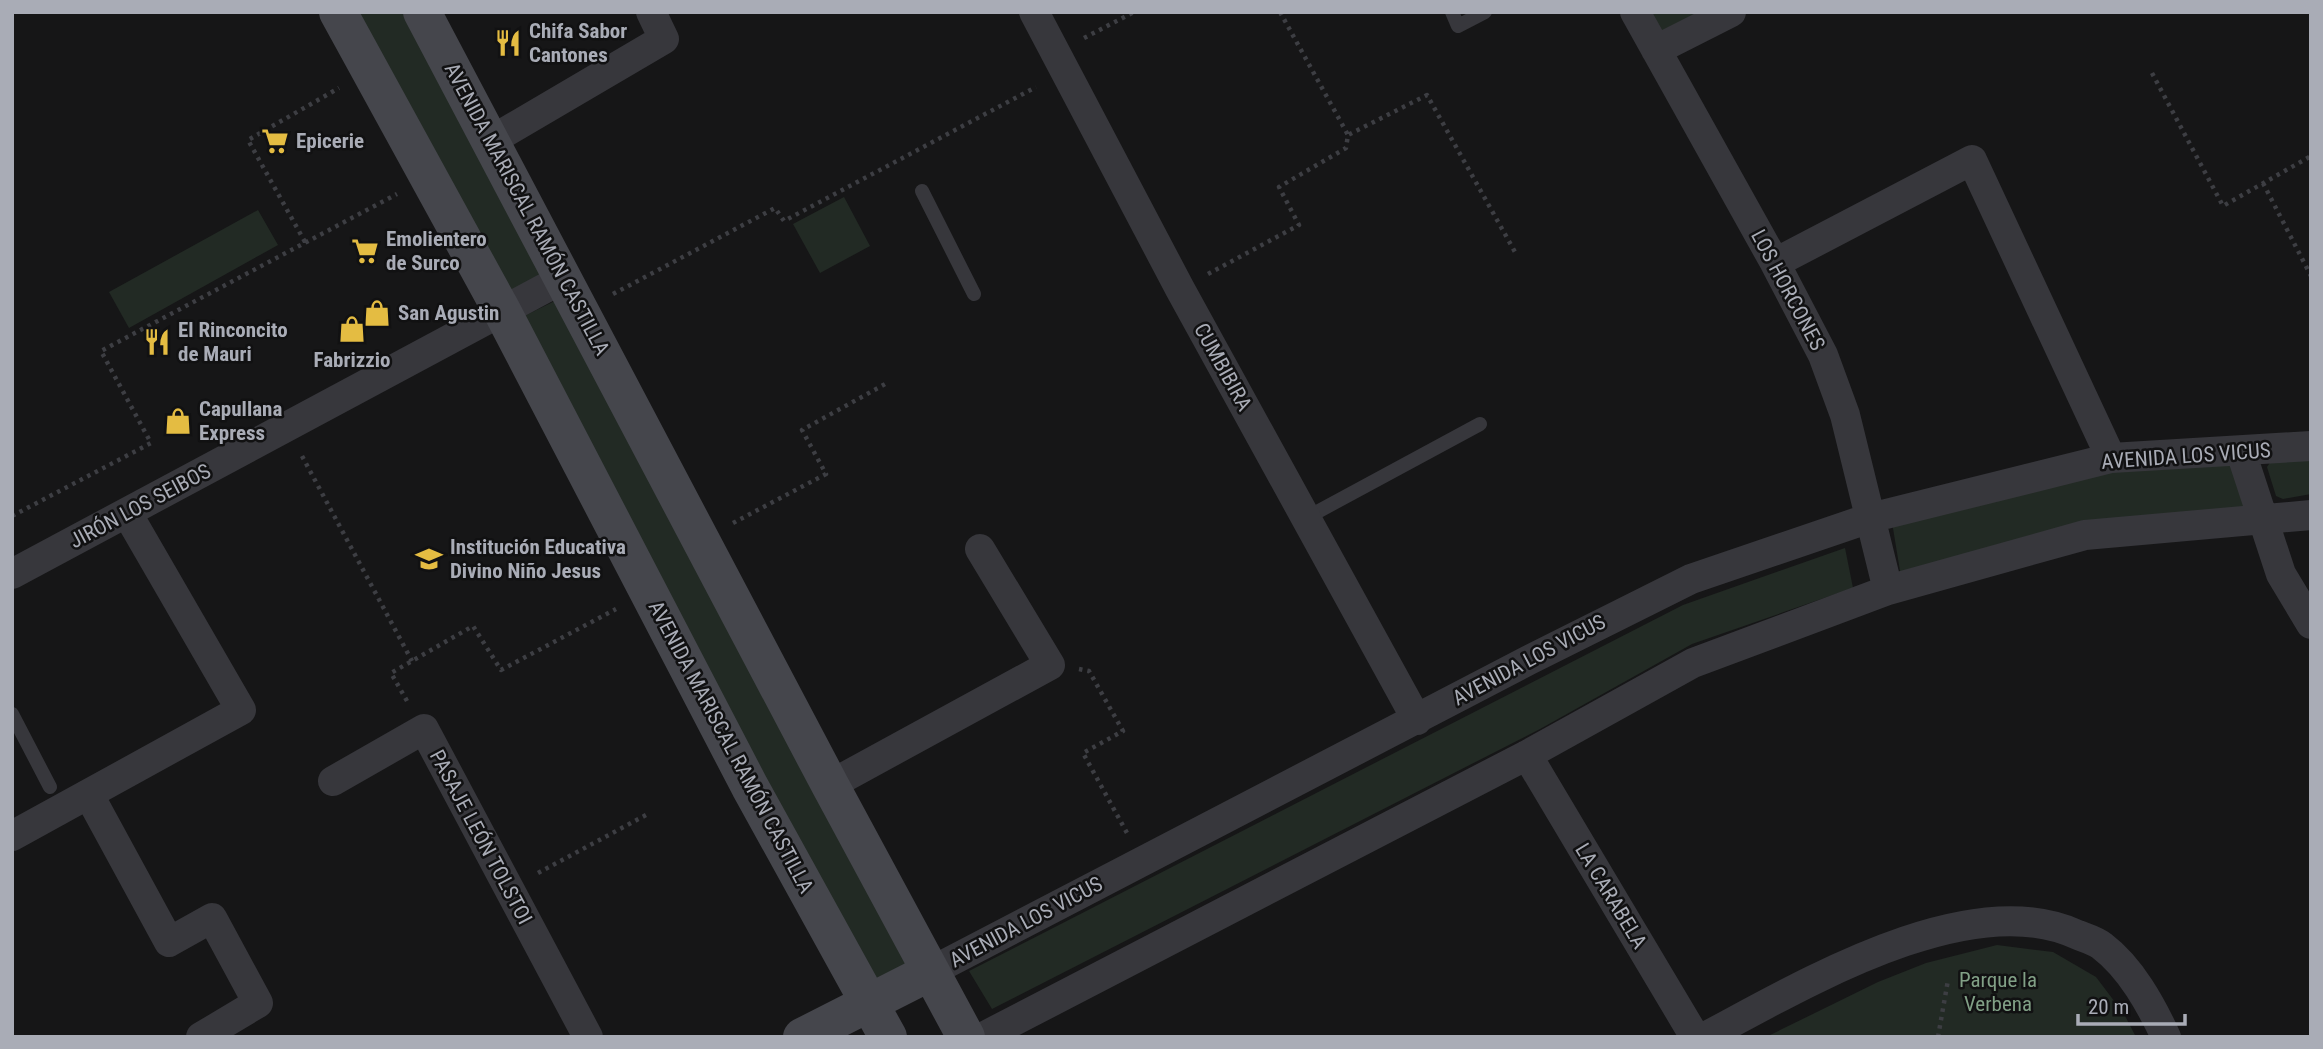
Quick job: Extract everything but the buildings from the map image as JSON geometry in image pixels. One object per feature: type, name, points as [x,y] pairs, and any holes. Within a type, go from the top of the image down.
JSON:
[{"type":"main road","name":"AVENIDA MARISCAL RAMÓN CASTILLA","points":[[338,12],[502,311],[750,787],[888,1037]]},
{"type":"main road","name":"AVENIDA MARISCAL RAMÓN CASTILLA","points":[[422,12],[966,1037]]},
{"type":"main road","name":"AVENIDA LOS VICUS","points":[[802,1037],[930,972]]},
{"type":"street","points":[[492,140],[664,39],[650,12]]},
{"type":"street","name":"CUMBIBIRA","points":[[1034,12],[1180,289],[1417,720]]},
{"type":"street","name":"LOS HORCONES","points":[[1636,12],[1823,355],[1845,415],[1888,590]]},
{"type":"street","points":[[1656,50],[1731,12]]},
{"type":"street","points":[[1775,263],[1972,160],[2111,458]]},
{"type":"street","name":"JIRÓN LOS SEIBOS","points":[[12,574],[564,278]]},
{"type":"street","name":"AVENIDA LOS VICUS","points":[[930,972],[1541,653],[1691,579],[1870,518],[2111,458],[2311,446]]},
{"type":"street","points":[[2241,452],[2281,574],[2311,624]]},
{"type":"street","points":[[12,836],[241,710],[127,513]]},
{"type":"street","points":[[983,1037],[1527,755],[1693,663],[1888,590],[2085,535],[2311,515]]},
{"type":"street","points":[[830,785],[1051,665],[980,549]]},
{"type":"street","name":"PASAJE LEÓN TOLSTOI","points":[[333,780],[424,729],[588,1037]]},
{"type":"street","name":"LA CARABELA","points":[[1527,755],[1695,1037]]},
{"type":"street","points":[[89,795],[169,942],[212,918],[258,1003],[201,1037]]},
{"type":"street","points":[[1705,1037],[1832,970],[1918,937],[1970,925],[2018,920],[2063,928],[2102,946],[2132,976],[2166,1037]]},
{"type":"lane","points":[[1452,12],[1458,26],[1485,12]]},
{"type":"lane","points":[[922,191],[974,294]]},
{"type":"lane","points":[[1306,518],[1480,424]]},
{"type":"lane","points":[[12,714],[50,787]]},
{"type":"path","points":[[582,313],[625,287],[775,208],[785,221],[1060,61],[1134,12]]},
{"type":"path","points":[[1180,289],[1299,225],[1279,187],[1346,148],[1348,135],[1280,12]]},
{"type":"path","points":[[304,242],[248,140],[370,70]]},
{"type":"path","points":[[2152,74],[2223,206],[2311,156]]},
{"type":"path","points":[[1348,135],[1427,94],[1515,252]]},
{"type":"path","points":[[12,516],[151,443],[101,351],[429,177]]},
{"type":"path","points":[[2263,183],[2311,276]]},
{"type":"path","points":[[701,540],[826,474],[802,430],[887,383]]},
{"type":"path","points":[[287,427],[412,661]]},
{"type":"path","points":[[424,729],[391,673],[473,626],[501,670],[648,591]]},
{"type":"path","points":[[1051,665],[1089,671],[1123,731],[1083,753],[1143,861]]},
{"type":"path","points":[[509,888],[646,815]]},
{"type":"path","points":[[1938,1037],[1948,980]]},
{"type":"green space","points":[[351,12],[410,12],[550,275],[507,298]]},
{"type":"green space","points":[[1648,12],[1701,12],[1659,34]]},
{"type":"green space","points":[[844,197],[870,246],[820,273],[793,224]]},
{"type":"green space","points":[[258,210],[278,245],[129,328],[109,292]]},
{"type":"green space","points":[[561,298],[914,965],[873,985],[516,320]]},
{"type":"green space","points":[[2311,455],[2311,494],[2283,499],[2276,496],[2267,467],[2271,461]]},
{"type":"green space","points":[[2234,461],[2248,508],[1901,577],[1892,522],[2109,468]]},
{"type":"green space","points":[[1845,548],[1853,588],[1692,644],[1540,729],[992,1009],[969,971],[1683,605]]},
{"type":"green space","name":"Parque la Verbena","points":[[1997,945],[2053,952],[2096,977],[2124,1014],[2136,1037],[1766,1037],[1878,982],[1926,963]]},
{"type":"place","name":"Chifa Sabor Cantones","points":[[508,43]]},
{"type":"place","name":"Epicerie","points":[[275,141]]},
{"type":"place","name":"Emolientero de Surco","points":[[365,251]]},
{"type":"place","name":"San Agustin","points":[[377,313]]},
{"type":"place","name":"Fabrizzio","points":[[352,329]]},
{"type":"place","name":"El Rinconcito de Mauri","points":[[157,342]]},
{"type":"place","name":"Capullana Express","points":[[178,421]]},
{"type":"place","name":"Institución Educativa Divino Niño Jesus","points":[[429,559]]}]
